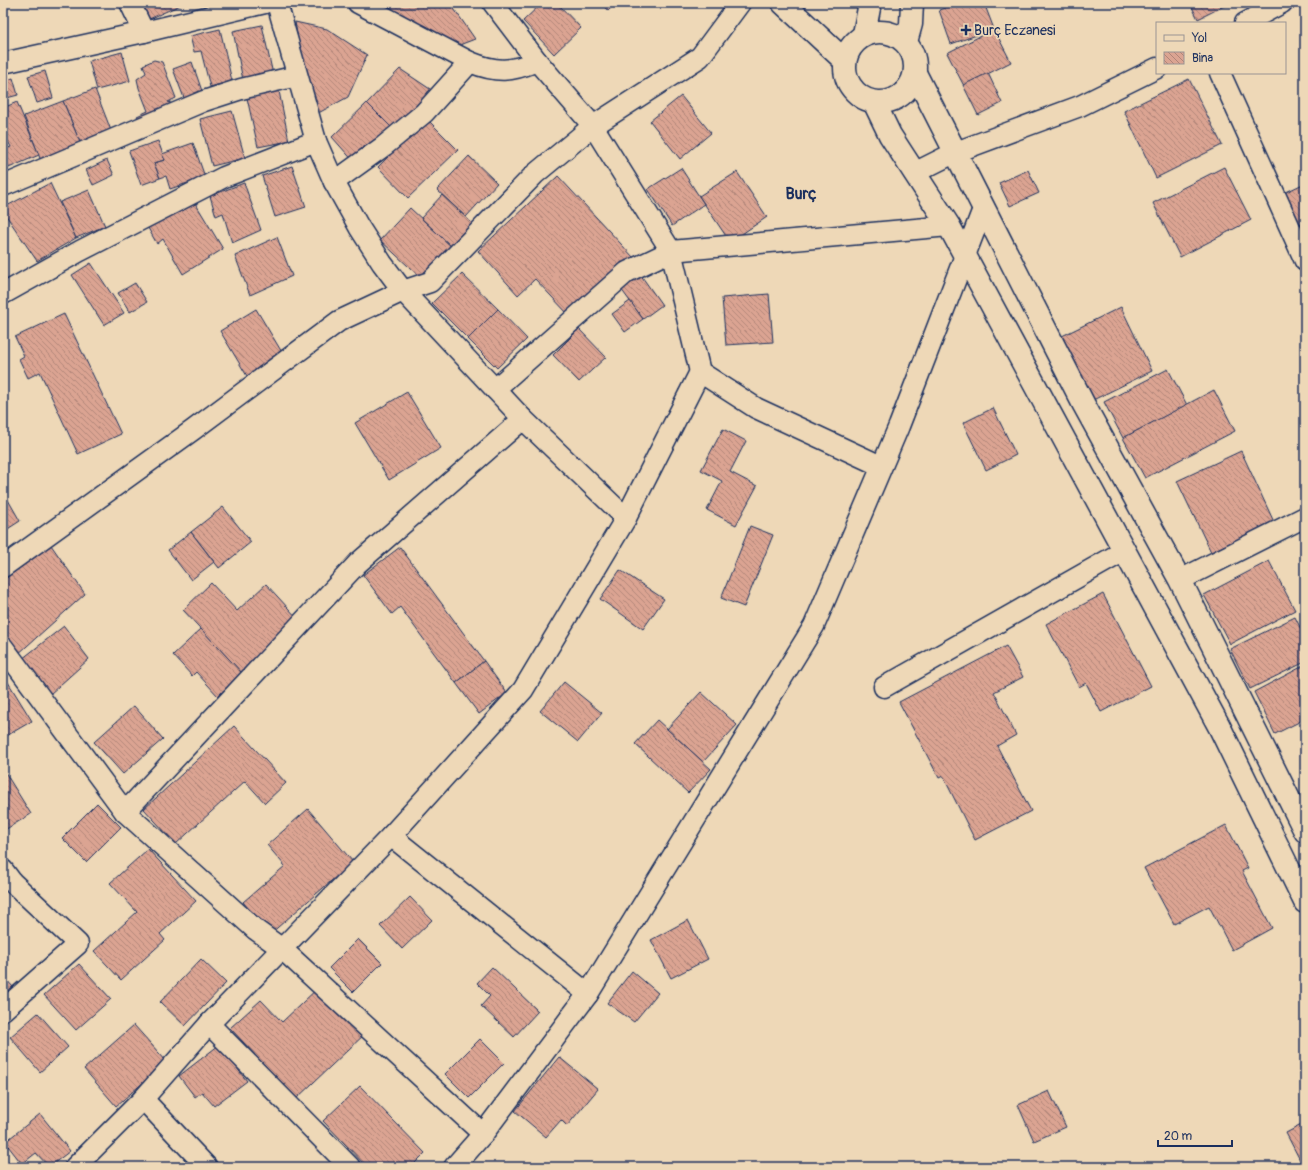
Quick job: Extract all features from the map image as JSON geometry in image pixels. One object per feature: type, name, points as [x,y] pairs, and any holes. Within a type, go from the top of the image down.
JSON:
[{"type":"main road","points":[[783,3],[845,60]]},
{"type":"main road","points":[[864,34],[870,3]]},
{"type":"main road","points":[[906,42],[911,24],[912,3]]},
{"type":"main road","points":[[875,31],[886,31],[897,35],[906,42],[912,51],[915,62],[915,73],[912,83],[905,92],[896,99],[885,102],[874,102],[863,98],[854,92],[848,82],[845,72],[845,60],[848,50],[855,41],[864,34],[875,31]]},
{"type":"main road","points":[[915,73],[1084,405],[1180,580],[1305,831]]},
{"type":"main road","points":[[874,102],[890,135],[948,226],[1219,726],[1305,902]]},
{"type":"street","points":[[130,3],[144,32]]},
{"type":"street","points":[[3,64],[265,3]]},
{"type":"street","points":[[277,3],[316,141],[334,182],[359,227],[404,291],[523,419],[626,518]]},
{"type":"street","points":[[358,3],[470,62],[488,69],[506,71],[521,68],[537,61]]},
{"type":"street","points":[[75,1167],[143,1100],[209,1024],[391,836],[523,690],[626,518],[700,372],[671,251],[593,126],[537,61],[493,3]]},
{"type":"street","points":[[3,567],[193,430],[339,322],[404,291],[430,282],[535,174],[593,126],[700,57],[740,3]]},
{"type":"street","points":[[1247,22],[1282,3]]},
{"type":"street","points":[[334,182],[384,146],[424,113],[470,62]]},
{"type":"street","points":[[914,172],[956,152],[1080,106],[1156,68]]},
{"type":"street","points":[[1220,74],[1305,261]]},
{"type":"street","points":[[3,186],[204,101],[241,89],[297,76]]},
{"type":"street","points":[[3,294],[80,251],[224,177],[316,141]]},
{"type":"street","points":[[454,1167],[483,1134],[588,994],[814,626],[899,426],[983,209]]},
{"type":"street","points":[[495,389],[627,272],[671,251],[948,226]]},
{"type":"street","points":[[700,372],[756,408],[881,466]]},
{"type":"street","points":[[125,812],[358,563],[523,419]]},
{"type":"street","points":[[1180,580],[1305,517]]},
{"type":"street","points":[[884,687],[1124,551]]},
{"type":"street","points":[[3,648],[125,812],[256,930],[281,948],[483,1134]]},
{"type":"street","points":[[391,836],[588,994]]},
{"type":"street","points":[[3,1010],[78,944],[6,881]]},
{"type":"street","points":[[209,1024],[350,1167]]},
{"type":"street","points":[[143,1100],[207,1167]]},
{"type":"building","points":[[139,3],[185,3],[147,20]]},
{"type":"building","points":[[370,3],[450,3],[475,39],[454,47]]},
{"type":"building","points":[[542,3],[557,3],[581,28],[554,54],[523,21]]},
{"type":"building","points":[[601,3],[616,3],[608,11]]},
{"type":"building","points":[[959,3],[984,3],[994,29],[951,44],[939,10]]},
{"type":"building","points":[[1190,3],[1230,3],[1198,19]]},
{"type":"building","points":[[295,22],[327,29],[367,55],[348,97],[311,117]]},
{"type":"building","points":[[262,25],[274,79],[244,85],[233,31]]},
{"type":"building","points":[[220,29],[232,81],[210,87],[201,51],[194,52],[190,36]]},
{"type":"building","points":[[994,29],[1011,62],[964,86],[947,53]]},
{"type":"building","points":[[122,52],[130,81],[97,90],[89,61]]},
{"type":"building","points":[[154,60],[162,62],[176,98],[168,102],[173,104],[140,122],[137,116],[148,111],[137,79],[146,73],[143,65]]},
{"type":"building","points":[[192,62],[202,91],[184,98],[173,69]]},
{"type":"building","points":[[400,69],[433,91],[395,131],[367,103]]},
{"type":"building","points":[[45,71],[53,98],[37,103],[28,76]]},
{"type":"building","points":[[988,73],[1002,103],[978,115],[963,85]]},
{"type":"building","points":[[13,78],[18,95],[3,99],[3,81]]},
{"type":"building","points":[[1189,79],[1222,145],[1156,178],[1124,111]]},
{"type":"building","points":[[95,89],[112,133],[81,145],[63,101]]},
{"type":"building","points":[[279,91],[289,141],[258,147],[247,98]]},
{"type":"building","points":[[681,96],[711,133],[680,159],[650,121]]},
{"type":"building","points":[[63,101],[81,145],[41,161],[24,116]]},
{"type":"building","points":[[17,102],[39,155],[4,170],[3,150],[11,147],[3,132],[3,108]]},
{"type":"building","points":[[367,103],[395,131],[355,163],[332,137]]},
{"type":"building","points":[[232,111],[245,158],[212,166],[200,119]]},
{"type":"building","points":[[426,118],[458,150],[408,198],[378,167]]},
{"type":"building","points":[[158,141],[165,160],[154,163],[160,178],[141,185],[129,151]]},
{"type":"building","points":[[193,143],[205,177],[170,189],[166,176],[160,178],[154,163],[165,160],[162,154]]},
{"type":"building","points":[[469,156],[497,183],[466,217],[437,190]]},
{"type":"building","points":[[107,160],[114,175],[93,185],[86,170]]},
{"type":"building","points":[[292,166],[306,207],[275,217],[262,176]]},
{"type":"building","points":[[1224,167],[1251,220],[1180,257],[1153,203]]},
{"type":"building","points":[[681,168],[704,204],[672,226],[648,189]]},
{"type":"building","points":[[1028,170],[1039,193],[1010,206],[999,183]]},
{"type":"building","points":[[737,172],[767,217],[730,242],[699,196]]},
{"type":"building","points":[[558,176],[634,258],[568,314],[535,279],[518,295],[478,251]]},
{"type":"building","points":[[50,183],[76,238],[37,261],[3,211],[3,208]]},
{"type":"building","points":[[244,183],[261,230],[232,243],[223,213],[216,216],[210,196]]},
{"type":"building","points":[[1305,183],[1305,237],[1284,193]]},
{"type":"building","points":[[89,190],[105,226],[76,238],[60,202]]},
{"type":"building","points":[[442,195],[474,225],[453,248],[421,218]]},
{"type":"building","points":[[194,201],[223,249],[183,274],[163,239],[157,244],[148,228]]},
{"type":"building","points":[[410,208],[453,248],[423,280],[380,240]]},
{"type":"building","points":[[277,237],[292,276],[250,295],[235,256]]},
{"type":"building","points":[[91,263],[124,313],[104,325],[72,275]]},
{"type":"building","points":[[462,274],[498,309],[468,339],[432,303]]},
{"type":"building","points":[[640,274],[662,305],[643,319],[621,289]]},
{"type":"building","points":[[135,283],[147,302],[130,312],[118,293]]},
{"type":"building","points":[[769,294],[773,342],[726,345],[722,298]]},
{"type":"building","points":[[630,301],[643,319],[625,332],[612,314]]},
{"type":"building","points":[[1121,307],[1152,371],[1093,400],[1062,336]]},
{"type":"building","points":[[256,309],[283,354],[247,376],[220,331]]},
{"type":"building","points":[[498,309],[527,339],[497,368],[468,339]]},
{"type":"building","points":[[64,314],[121,434],[78,454],[40,372],[28,378],[19,359],[24,356],[15,337]]},
{"type":"building","points":[[579,329],[606,357],[579,382],[553,355]]},
{"type":"building","points":[[1168,369],[1187,405],[1123,438],[1104,402]]},
{"type":"building","points":[[1214,390],[1235,431],[1145,478],[1123,438]]},
{"type":"building","points":[[407,392],[441,448],[389,480],[355,423]]},
{"type":"building","points":[[993,408],[1016,455],[986,470],[963,423]]},
{"type":"building","points":[[723,429],[746,441],[730,472],[757,486],[736,525],[707,510],[722,481],[701,470]]},
{"type":"building","points":[[1241,451],[1274,522],[1211,552],[1177,481]]},
{"type":"building","points":[[3,491],[20,521],[3,532]]},
{"type":"building","points":[[223,507],[251,542],[219,568],[191,532]]},
{"type":"building","points":[[750,526],[773,535],[744,607],[721,598]]},
{"type":"building","points":[[191,532],[214,562],[191,580],[168,550]]},
{"type":"building","points":[[51,545],[85,594],[17,655],[3,635],[3,580]]},
{"type":"building","points":[[400,547],[484,661],[456,683],[400,607],[392,614],[363,575]]},
{"type":"building","points":[[1269,561],[1295,610],[1230,644],[1204,595]]},
{"type":"building","points":[[620,570],[664,599],[643,629],[600,599]]},
{"type":"building","points":[[211,583],[237,611],[266,584],[299,620],[242,673],[183,610]]},
{"type":"building","points":[[1103,594],[1151,686],[1101,712],[1086,683],[1079,687],[1046,624]]},
{"type":"building","points":[[1295,617],[1305,637],[1305,662],[1250,689],[1230,649]]},
{"type":"building","points":[[64,626],[89,659],[50,694],[22,659]]},
{"type":"building","points":[[201,629],[242,673],[218,696],[196,672],[192,676],[173,655]]},
{"type":"building","points":[[1006,646],[1023,677],[994,692],[1016,735],[997,746],[1031,811],[975,840],[943,776],[939,778],[899,702]]},
{"type":"building","points":[[484,661],[507,693],[479,714],[456,683]]},
{"type":"building","points":[[1305,665],[1305,719],[1275,734],[1254,692]]},
{"type":"building","points":[[3,674],[32,721],[3,738]]},
{"type":"building","points":[[564,682],[602,713],[578,742],[540,711]]},
{"type":"building","points":[[701,692],[737,725],[703,762],[667,729]]},
{"type":"building","points":[[134,706],[163,739],[123,774],[94,742]]},
{"type":"building","points":[[657,720],[711,769],[688,793],[635,744]]},
{"type":"building","points":[[234,726],[286,783],[265,803],[245,781],[176,844],[144,809]]},
{"type":"building","points":[[3,769],[31,814],[3,831]]},
{"type":"building","points":[[97,803],[121,827],[86,862],[62,838]]},
{"type":"building","points":[[308,809],[353,862],[270,934],[243,902],[285,866],[267,845]]},
{"type":"building","points":[[1226,825],[1248,868],[1242,871],[1272,928],[1232,950],[1209,906],[1174,924],[1144,868]]},
{"type":"building","points":[[148,849],[196,901],[160,934],[165,940],[121,980],[94,951],[137,912],[110,883]]},
{"type":"building","points":[[410,897],[432,920],[402,949],[380,926]]},
{"type":"building","points":[[688,920],[708,959],[671,978],[651,940]]},
{"type":"building","points":[[358,939],[382,963],[353,992],[329,968]]},
{"type":"building","points":[[201,959],[226,983],[185,1026],[160,1002]]},
{"type":"building","points":[[79,964],[111,999],[76,1030],[44,995]]},
{"type":"building","points":[[492,967],[538,1011],[514,1037],[481,1006],[490,996],[477,983]]},
{"type":"building","points":[[632,971],[658,993],[634,1022],[607,1003]]},
{"type":"building","points":[[3,976],[14,988],[3,997]]},
{"type":"building","points":[[321,985],[366,1033],[296,1099],[230,1028],[261,1000],[282,1022]]},
{"type":"building","points":[[38,1013],[68,1047],[40,1072],[10,1037]]},
{"type":"building","points":[[134,1025],[167,1062],[116,1106],[84,1069]]},
{"type":"building","points":[[480,1039],[504,1063],[469,1098],[445,1074]]},
{"type":"building","points":[[219,1045],[247,1081],[214,1106],[202,1092],[195,1097],[179,1076]]},
{"type":"building","points":[[559,1057],[598,1089],[567,1126],[561,1120],[546,1137],[515,1111]]},
{"type":"building","points":[[360,1086],[425,1153],[411,1167],[367,1167],[323,1121]]},
{"type":"building","points":[[1049,1091],[1066,1127],[1034,1141],[1018,1105]]},
{"type":"building","points":[[40,1114],[70,1151],[49,1167],[36,1153],[22,1164],[5,1142]]},
{"type":"building","points":[[1305,1123],[1305,1160],[1301,1162],[1286,1133]]},
{"type":"place","name":"Burç Eczanesi","points":[[966,30]]},
{"type":"district","name":"Burç","points":[[801,193]]}]
